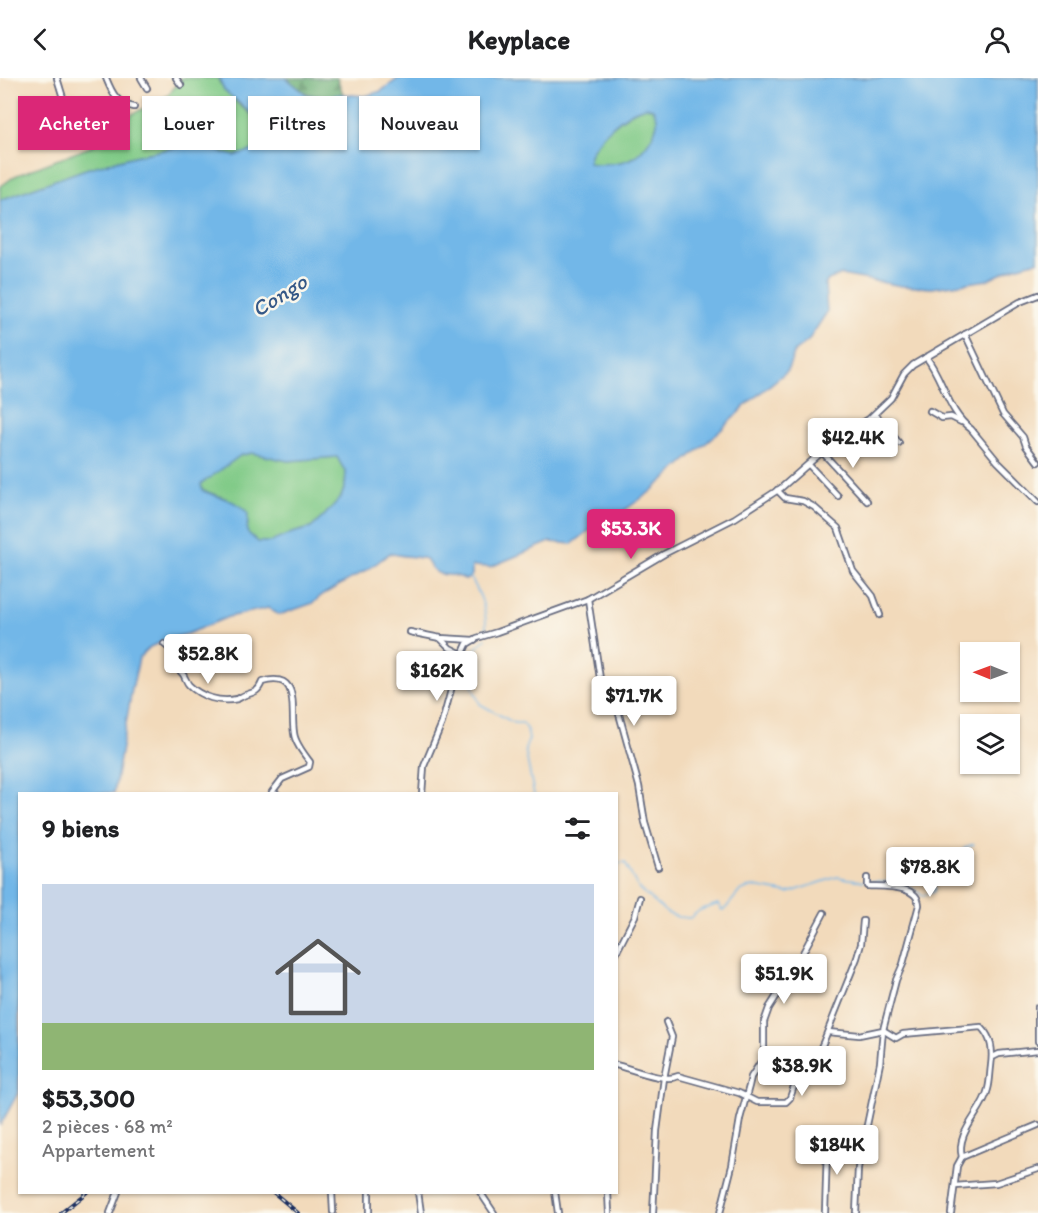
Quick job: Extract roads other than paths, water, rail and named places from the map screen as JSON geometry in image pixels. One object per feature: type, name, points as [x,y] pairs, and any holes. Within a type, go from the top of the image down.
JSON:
[{"type":"street","points":[[57,78],[62,96]]},
{"type":"street","points":[[106,78],[114,96]]},
{"type":"street","points":[[141,78],[147,88]]},
{"type":"street","points":[[176,78],[181,86]]},
{"type":"street","points":[[130,107],[134,107]]},
{"type":"street","points":[[422,792],[424,766],[442,723],[467,644],[486,635],[588,599],[664,555],[735,518],[777,490],[838,438],[875,414],[891,398],[904,374],[913,365],[1020,302],[1038,295]]},
{"type":"street","points":[[965,334],[1003,414],[1023,437],[1026,446],[1038,462]]},
{"type":"street","points":[[926,357],[936,369],[949,399],[966,425]]},
{"type":"street","points":[[930,411],[942,418],[951,417],[971,429],[998,462],[1038,502]]},
{"type":"street","points":[[875,414],[899,443]]},
{"type":"street","points":[[823,453],[867,501]]},
{"type":"street","points":[[809,465],[838,496]]},
{"type":"street","points":[[777,490],[785,498],[803,501],[814,507],[838,528],[853,571],[873,596],[880,615]]},
{"type":"street","points":[[588,599],[602,692],[606,698],[614,696],[658,867]]},
{"type":"street","points":[[410,632],[440,638],[474,640]]},
{"type":"street","points":[[440,638],[450,648],[462,654]]},
{"type":"street","points":[[164,644],[171,650],[171,662],[176,670],[182,672],[188,684],[201,694],[213,699],[235,699],[252,694],[260,689],[262,682],[269,680],[287,684],[292,690],[294,735],[310,762],[309,767],[282,779],[272,792]]},
{"type":"street","points":[[856,1213],[858,1168],[880,1063],[883,1030],[919,900],[912,892],[867,886],[867,878]]},
{"type":"street","points":[[618,949],[640,898]]},
{"type":"street","points":[[720,1213],[746,1097],[752,1077],[764,1057],[764,1022],[769,1008],[797,964],[824,913]]},
{"type":"street","points":[[618,1066],[672,1080],[678,1076],[728,1089],[757,1102],[788,1101],[795,1083],[817,1056],[828,1032],[857,958],[864,921]]},
{"type":"street","points":[[1038,1007],[1038,1041]]},
{"type":"street","points":[[653,1213],[655,1152],[664,1078],[672,1037],[666,1022]]},
{"type":"street","points":[[828,1032],[859,1035],[883,1030],[896,1038],[903,1034],[981,1027],[988,1034],[993,1056],[988,1090],[962,1139],[960,1149],[962,1157]]},
{"type":"street","points":[[993,1056],[1038,1050]]},
{"type":"street","points":[[951,1213],[957,1166],[962,1157],[1038,1125]]},
{"type":"street","points":[[825,1213],[827,1150],[830,1138]]},
{"type":"street","points":[[955,1186],[996,1183],[1038,1169]]},
{"type":"street","points":[[110,1213],[117,1194]]},
{"type":"street","points":[[332,1194],[333,1212]]},
{"type":"street","points":[[369,1194],[369,1213]]},
{"type":"street","points":[[418,1194],[422,1213]]},
{"type":"street","points":[[481,1194],[494,1213]]},
{"type":"street","points":[[555,1194],[558,1213]]},
{"type":"street","points":[[608,1194],[609,1213]]},
{"type":"water","points":[[219,78],[286,78],[307,95],[313,96],[248,96],[248,111],[236,100],[236,96],[231,96],[224,90]]},
{"type":"water","name":"Congo","points":[[399,78],[1038,78],[1038,261],[1015,267],[988,280],[932,288],[902,286],[841,275],[828,280],[825,285],[827,312],[808,341],[795,351],[787,371],[748,403],[721,430],[650,492],[615,517],[599,523],[572,544],[550,542],[490,567],[472,566],[472,575],[466,580],[440,574],[431,567],[426,559],[390,553],[370,568],[322,595],[313,603],[279,615],[268,608],[228,617],[150,647],[139,658],[114,792],[18,792],[18,1093],[0,1126],[0,200],[86,169],[163,150],[213,150],[235,156],[254,150],[347,150],[347,96],[327,96],[343,94],[365,96],[381,91]],"holes":[[[647,107],[653,109],[657,117],[653,135],[641,151],[632,158],[622,162],[588,163],[595,146],[620,120]],[[252,453],[288,461],[337,457],[346,473],[341,497],[311,528],[271,542],[258,542],[247,532],[248,514],[244,509],[233,502],[202,490],[201,484],[241,455]]]},
{"type":"waterway","points":[[469,575],[482,602],[486,632]]},
{"type":"waterway","points":[[486,638],[468,661],[473,689],[480,704],[514,723],[523,723],[529,739],[525,749],[534,792]]},
{"type":"waterway","points":[[869,881],[903,882],[923,896],[934,891],[935,874],[940,864],[952,865],[966,847],[974,844]]},
{"type":"waterway","points":[[618,864],[625,863],[638,888],[667,913],[690,918],[700,910],[718,904],[722,910],[726,908],[740,891],[747,888],[755,887],[788,893],[837,877],[864,881]]},
{"type":"railway","points":[[61,1213],[85,1194]]},
{"type":"railway","points":[[275,1194],[298,1213]]}]
